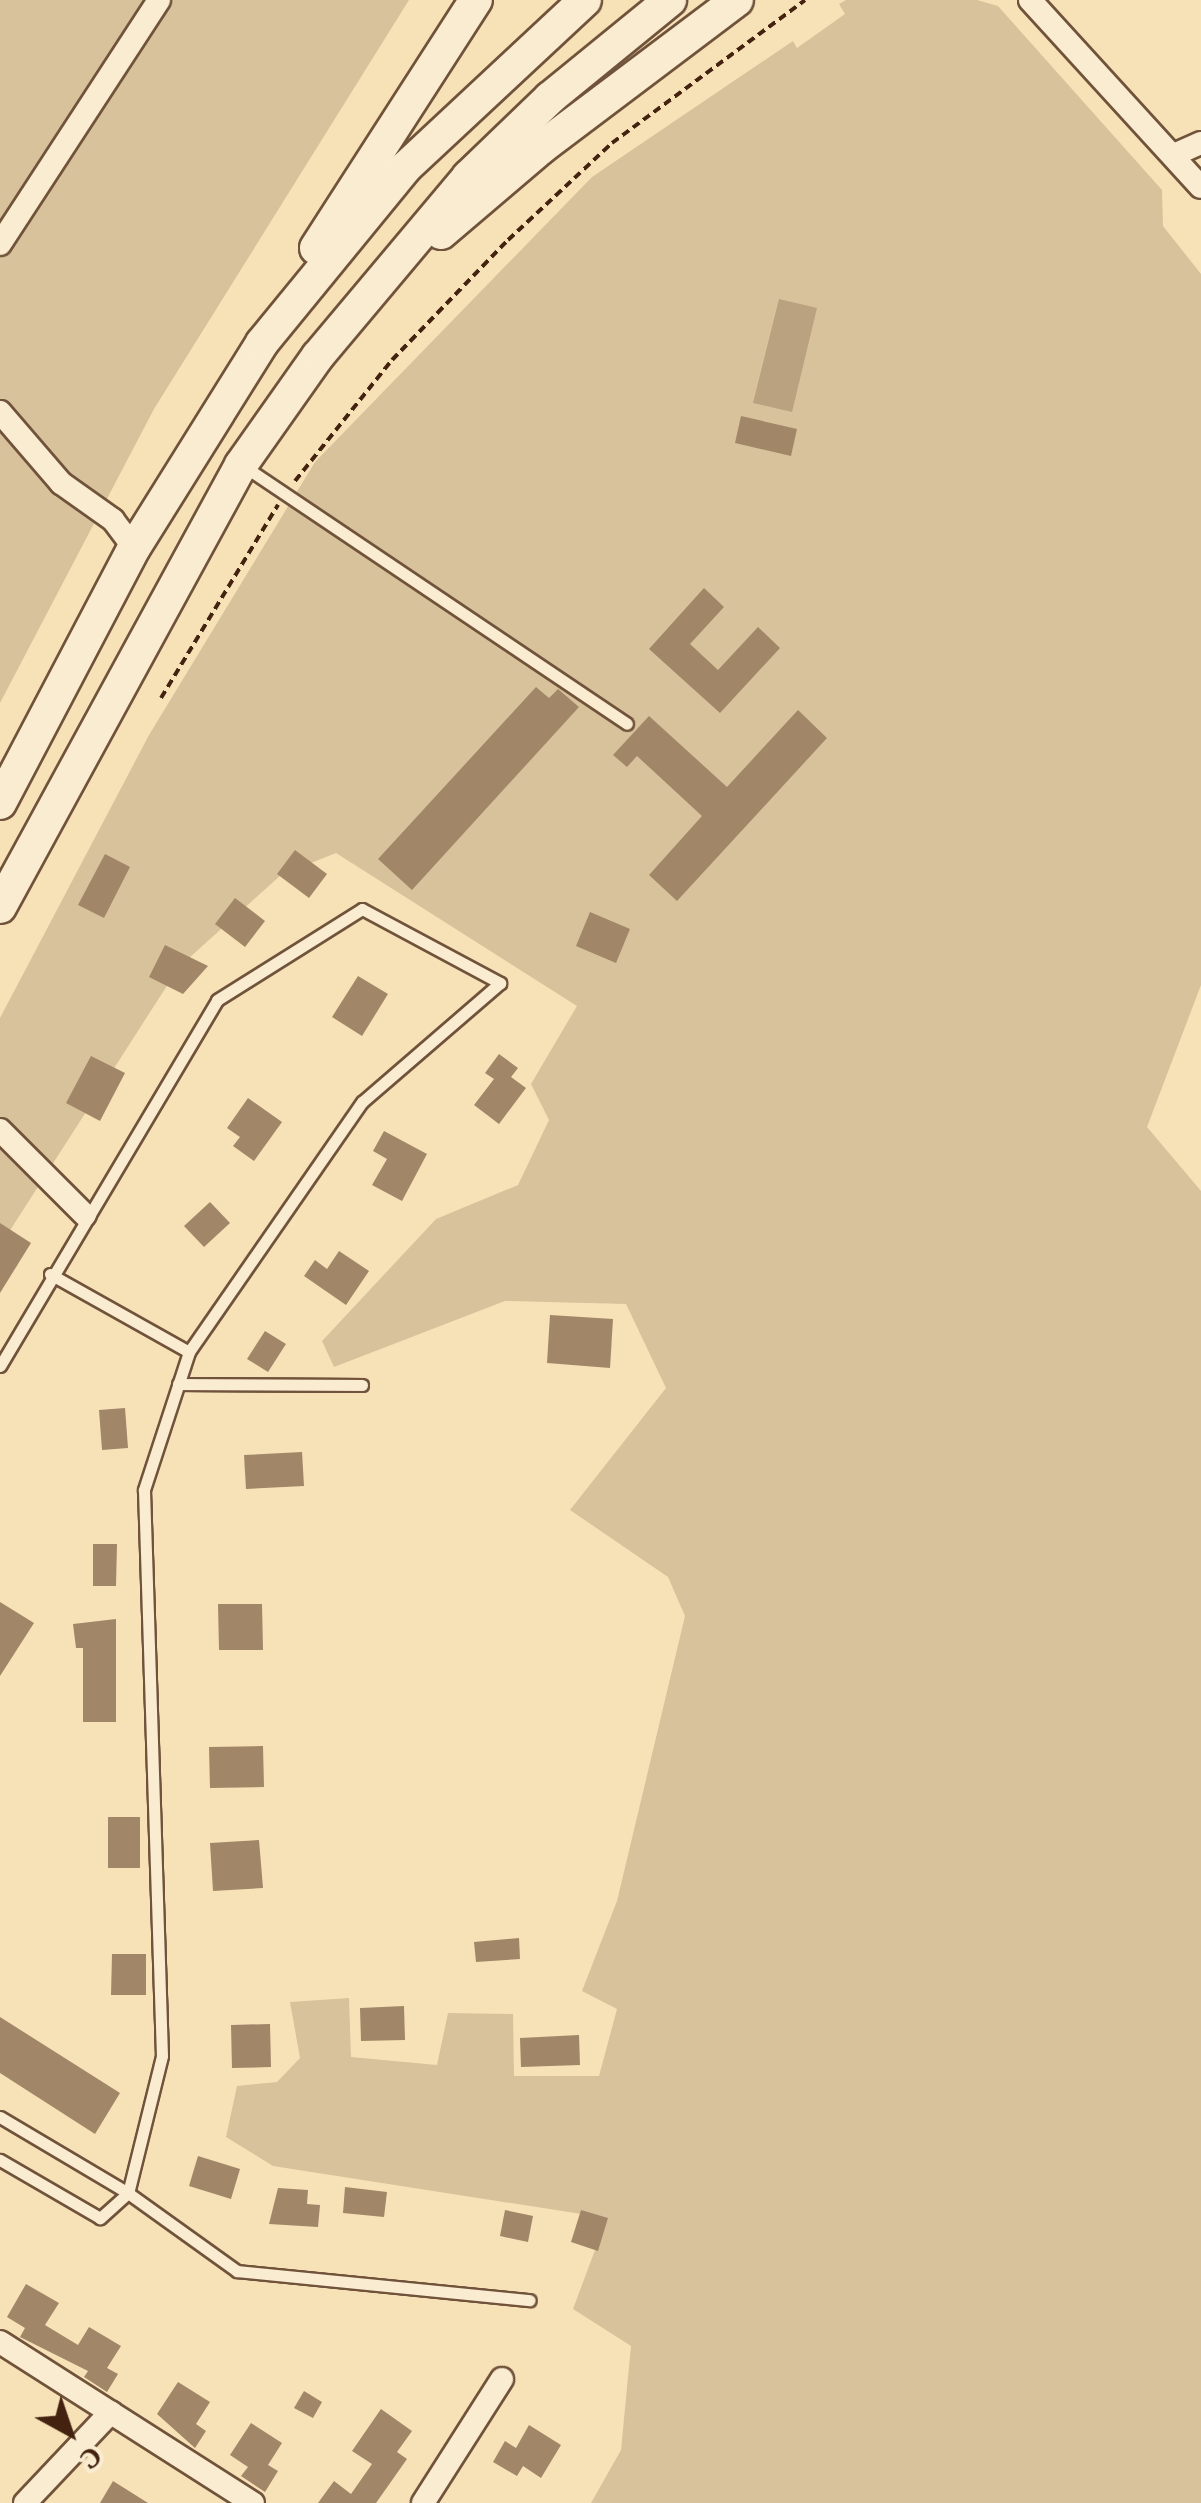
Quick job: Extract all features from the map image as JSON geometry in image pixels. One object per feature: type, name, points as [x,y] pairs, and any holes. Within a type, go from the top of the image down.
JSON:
[{"type":"main road","points":[[0,803],[134,548],[354,186],[476,0]]},
{"type":"main road","points":[[262,342],[405,168],[584,0]]},
{"type":"main road","points":[[0,907],[241,465],[318,356],[468,178],[550,98],[670,0]]},
{"type":"main road","points":[[318,356],[432,240],[528,158],[736,0]]},
{"type":"street","points":[[0,244],[159,0]]},
{"type":"street","points":[[1030,0],[1176,154],[1201,187]]},
{"type":"street","points":[[1176,154],[1201,144]]},
{"type":"street","points":[[0,412],[61,483],[113,520],[134,548]]},
{"type":"street","points":[[0,1130],[85,1215]]},
{"type":"street","points":[[0,2342],[253,2503]]},
{"type":"street","points":[[423,2503],[502,2379]]},
{"type":"street","points":[[25,2503],[111,2412]]},
{"type":"lane","points":[[241,465],[627,724]]},
{"type":"lane","points":[[0,1366],[50,1274],[217,1000],[362,909],[500,983],[362,1102],[188,1352],[144,1490],[162,2056],[128,2193],[100,2218],[0,2160]]},
{"type":"lane","points":[[50,1274],[188,1352]]},
{"type":"lane","points":[[178,1384],[362,1385]]},
{"type":"lane","points":[[0,2117],[128,2193],[237,2271],[530,2300]]},
{"type":"path","points":[[162,698],[284,494],[392,360],[508,240],[612,143],[806,0]]},
{"type":"shaded area","points":[[0,0],[409,0],[154,409],[0,703]]},
{"type":"shaded area","points":[[846,0],[977,0],[998,6],[1162,190],[1163,226],[1201,274],[1201,985],[1147,1127],[1201,1191],[1201,2503],[591,2503],[621,2450],[631,2346],[573,2309],[607,2218],[273,2166],[226,2137],[237,2086],[277,2082],[300,2058],[290,2002],[349,1998],[351,2057],[437,2065],[448,2013],[513,2014],[514,2076],[599,2076],[617,2009],[582,1991],[617,1901],[685,1616],[668,1577],[570,1510],[666,1388],[626,1304],[505,1301],[334,1367],[322,1341],[436,1219],[518,1185],[549,1120],[531,1084],[577,1006],[336,853],[281,875],[179,967],[0,1246],[0,1018],[149,735],[315,462],[592,177],[793,41],[797,48],[845,14],[839,4]]},
{"type":"shaded area","points":[[779,299],[817,308],[792,412],[753,403]]},
{"type":"building","points":[[741,416],[797,429],[791,456],[735,443]]},
{"type":"building","points":[[704,588],[724,607],[690,644],[718,670],[758,627],[780,648],[720,713],[649,649]]},
{"type":"building","points":[[536,687],[549,698],[558,689],[579,707],[412,890],[378,859]]},
{"type":"building","points":[[798,710],[827,738],[677,901],[649,875],[702,816],[637,756],[627,767],[613,755],[649,716],[727,787]]},
{"type":"building","points":[[295,850],[327,874],[309,898],[277,874]]},
{"type":"building","points":[[105,854],[130,867],[104,918],[78,905]]},
{"type":"building","points":[[235,898],[265,921],[245,947],[215,924]]},
{"type":"building","points":[[590,912],[630,929],[616,963],[576,946]]},
{"type":"building","points":[[165,945],[208,966],[183,994],[149,977]]},
{"type":"building","points":[[358,976],[388,994],[362,1036],[332,1017]]},
{"type":"building","points":[[499,1054],[518,1068],[511,1077],[526,1088],[499,1124],[474,1105],[494,1079],[485,1073]]},
{"type":"building","points":[[91,1056],[125,1073],[100,1121],[66,1103]]},
{"type":"building","points":[[248,1098],[282,1122],[254,1161],[233,1146],[240,1137],[227,1128]]},
{"type":"building","points":[[384,1131],[427,1154],[402,1201],[372,1185],[387,1159],[373,1151]]},
{"type":"building","points":[[210,1202],[230,1223],[204,1247],[184,1226]]},
{"type":"building","points":[[0,1223],[31,1243],[0,1293]]},
{"type":"building","points":[[339,1251],[369,1271],[346,1305],[304,1276],[315,1260],[327,1269]]},
{"type":"building","points":[[550,1315],[613,1319],[610,1368],[547,1363]]},
{"type":"building","points":[[265,1331],[286,1344],[268,1372],[247,1359]]},
{"type":"building","points":[[125,1408],[128,1448],[102,1450],[99,1410]]},
{"type":"building","points":[[302,1452],[304,1486],[246,1489],[244,1455]]},
{"type":"building","points":[[93,1544],[117,1544],[116,1586],[93,1586]]},
{"type":"building","points":[[0,1602],[34,1623],[0,1676]]},
{"type":"building","points":[[218,1604],[262,1604],[263,1650],[219,1650]]},
{"type":"building","points":[[116,1619],[116,1722],[83,1722],[83,1648],[76,1648],[73,1624]]},
{"type":"building","points":[[263,1746],[264,1787],[210,1788],[209,1747]]},
{"type":"building","points":[[108,1817],[140,1817],[140,1868],[108,1868]]},
{"type":"building","points":[[259,1840],[263,1888],[213,1891],[210,1843]]},
{"type":"building","points":[[519,1938],[520,1959],[476,1962],[474,1942]]},
{"type":"building","points":[[112,1954],[146,1954],[146,1995],[111,1995]]},
{"type":"building","points":[[404,2006],[405,2040],[361,2041],[360,2008]]},
{"type":"building","points":[[0,2017],[120,2093],[95,2134],[0,2073]]},
{"type":"building","points":[[270,2024],[271,2067],[232,2068],[231,2025]]},
{"type":"building","points":[[579,2035],[580,2065],[521,2067],[520,2038]]},
{"type":"building","points":[[198,2156],[240,2169],[231,2199],[189,2186]]},
{"type":"building","points":[[345,2187],[387,2192],[384,2217],[343,2213]]},
{"type":"building","points":[[278,2188],[308,2190],[307,2204],[320,2205],[318,2227],[269,2224]]},
{"type":"building","points":[[505,2210],[533,2216],[528,2242],[500,2236]]},
{"type":"building","points":[[581,2210],[608,2218],[598,2251],[571,2242]]},
{"type":"building","points":[[26,2284],[59,2303],[45,2325],[78,2345],[89,2327],[121,2346],[107,2368],[118,2374],[107,2392],[84,2377],[88,2371],[20,2337],[25,2328],[7,2317]]},
{"type":"building","points":[[178,2382],[210,2402],[196,2424],[206,2431],[195,2448],[157,2414]]},
{"type":"building","points":[[304,2391],[322,2402],[313,2418],[294,2408]]},
{"type":"building","points":[[381,2409],[412,2431],[397,2452],[407,2459],[376,2503],[318,2503],[334,2481],[351,2494],[372,2464],[352,2451]]},
{"type":"building","points":[[251,2423],[282,2443],[268,2465],[278,2471],[265,2492],[241,2476],[248,2467],[230,2455]]},
{"type":"building","points":[[529,2425],[561,2445],[541,2478],[523,2466],[517,2476],[493,2462],[505,2441],[516,2448]]},
{"type":"building","points":[[113,2481],[148,2503],[100,2503]]}]
